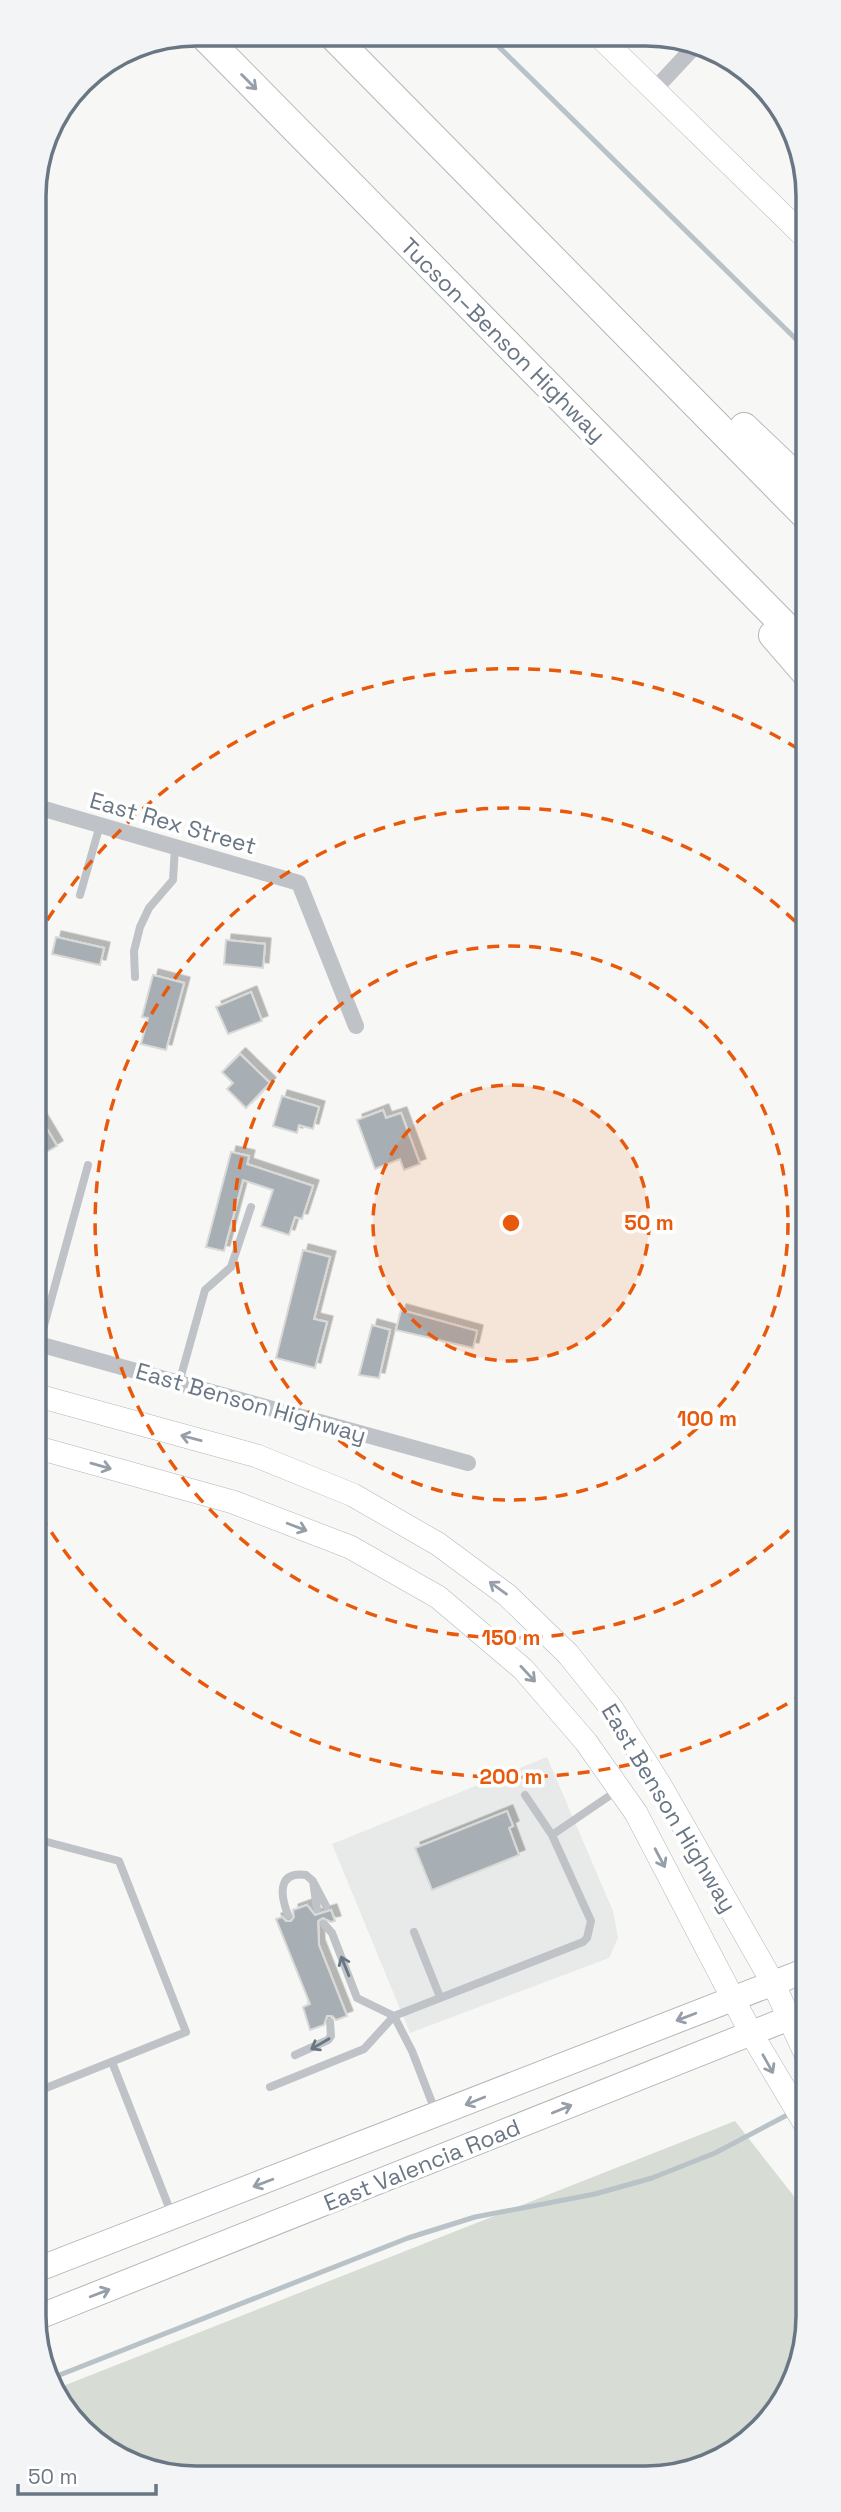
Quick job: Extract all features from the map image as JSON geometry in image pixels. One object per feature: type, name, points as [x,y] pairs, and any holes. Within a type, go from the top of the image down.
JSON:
[{"type":"highway","name":"Tucson–Benson Highway","points":[[214,46],[796,637]]},
{"type":"highway","points":[[343,46],[796,506]]},
{"type":"highway","points":[[344,46],[796,476]]},
{"type":"highway","points":[[638,476],[796,661]]},
{"type":"main road","points":[[610,46],[796,228]]},
{"type":"main road","name":"East Benson Highway","points":[[46,1398],[257,1456],[353,1494],[438,1544],[507,1595],[568,1654],[612,1709],[660,1785],[773,1983],[795,2010]]},
{"type":"main road","name":"East Benson Highway","points":[[46,1450],[233,1502],[350,1547],[439,1597],[523,1669],[586,1742],[636,1813],[751,2033],[795,2107]]},
{"type":"main road","name":"East Valencia Road","points":[[46,2266],[795,1975]]},
{"type":"main road","name":"East Valencia Road","points":[[46,2314],[795,2015]]},
{"type":"street","points":[[655,89],[689,53]]},
{"type":"street","name":"East Rex Street","points":[[46,809],[299,883],[356,1026]]},
{"type":"street","name":"East Benson Highway","points":[[46,1346],[468,1463]]},
{"type":"lane","points":[[80,895],[100,825]]},
{"type":"lane","points":[[135,977],[134,951],[140,926],[149,908],[173,880],[175,847]]},
{"type":"lane","points":[[46,1312],[88,1165]]},
{"type":"lane","points":[[179,1383],[205,1290],[231,1267],[251,1207]]},
{"type":"lane","points":[[552,1835],[620,1789]]},
{"type":"lane","points":[[270,2087],[364,2049],[394,2016],[583,1942],[587,1938],[591,1921],[552,1835],[525,1795]]},
{"type":"lane","points":[[46,1842],[119,1861],[186,2032],[46,2088]]},
{"type":"lane","points":[[288,1915],[281,1896],[283,1885],[291,1877],[301,1874],[313,1881],[322,1907]]},
{"type":"lane","points":[[328,1923],[357,1998],[394,2016],[412,2051],[437,2116]]},
{"type":"lane","points":[[415,1932],[440,1997]]},
{"type":"lane","points":[[295,2055],[328,2040],[331,2036],[330,2022]]},
{"type":"lane","points":[[112,2062],[173,2217]]},
{"type":"shaded area","points":[[547,1757],[613,1911],[618,1938],[609,1958],[410,2033],[332,1844]]},
{"type":"shaded area","points":[[735,2121],[795,2198],[795,2326],[793,2346],[784,2374],[765,2408],[737,2436],[703,2455],[675,2464],[166,2464],[138,2455],[104,2436],[76,2408],[63,2386]]},
{"type":"building","points":[[56,937],[104,948],[100,965],[52,954]]},
{"type":"building","points":[[226,940],[265,944],[263,968],[224,964]]},
{"type":"building","points":[[153,975],[184,983],[166,1050],[141,1044],[148,1018],[142,1017]]},
{"type":"building","points":[[251,992],[262,1021],[228,1034],[216,1007]]},
{"type":"building","points":[[240,1054],[270,1083],[246,1108],[227,1089],[233,1083],[222,1072]]},
{"type":"building","points":[[282,1096],[319,1107],[313,1129],[299,1125],[297,1133],[273,1126]]},
{"type":"building","points":[[383,1110],[386,1118],[401,1113],[420,1164],[404,1170],[400,1159],[375,1169],[357,1120]]},
{"type":"building","points":[[46,1128],[57,1146],[46,1152]]},
{"type":"building","points":[[231,1152],[249,1156],[247,1164],[313,1186],[302,1219],[295,1217],[289,1235],[261,1226],[273,1190],[243,1180],[224,1251],[206,1247]]},
{"type":"building","points":[[303,1250],[330,1257],[314,1319],[327,1322],[315,1368],[276,1358]]},
{"type":"building","points":[[401,1310],[477,1331],[473,1348],[396,1330]]},
{"type":"building","points":[[372,1325],[390,1330],[379,1378],[359,1375]]},
{"type":"building","points":[[507,1811],[513,1826],[509,1828],[519,1855],[432,1890],[415,1848]]},
{"type":"building","points":[[307,1905],[315,1915],[331,1910],[335,1921],[323,1918],[318,1921],[319,1945],[347,2016],[336,2020],[327,2016],[324,2025],[310,2030],[303,2007],[310,2004],[276,1919],[282,1917],[291,1921],[294,1917],[293,1910]]},
{"type":"waterway","points":[[498,46],[796,339]]},
{"type":"waterway","points":[[58,2376],[408,2238],[475,2217],[595,2194],[652,2178],[715,2153],[791,2113]]}]
